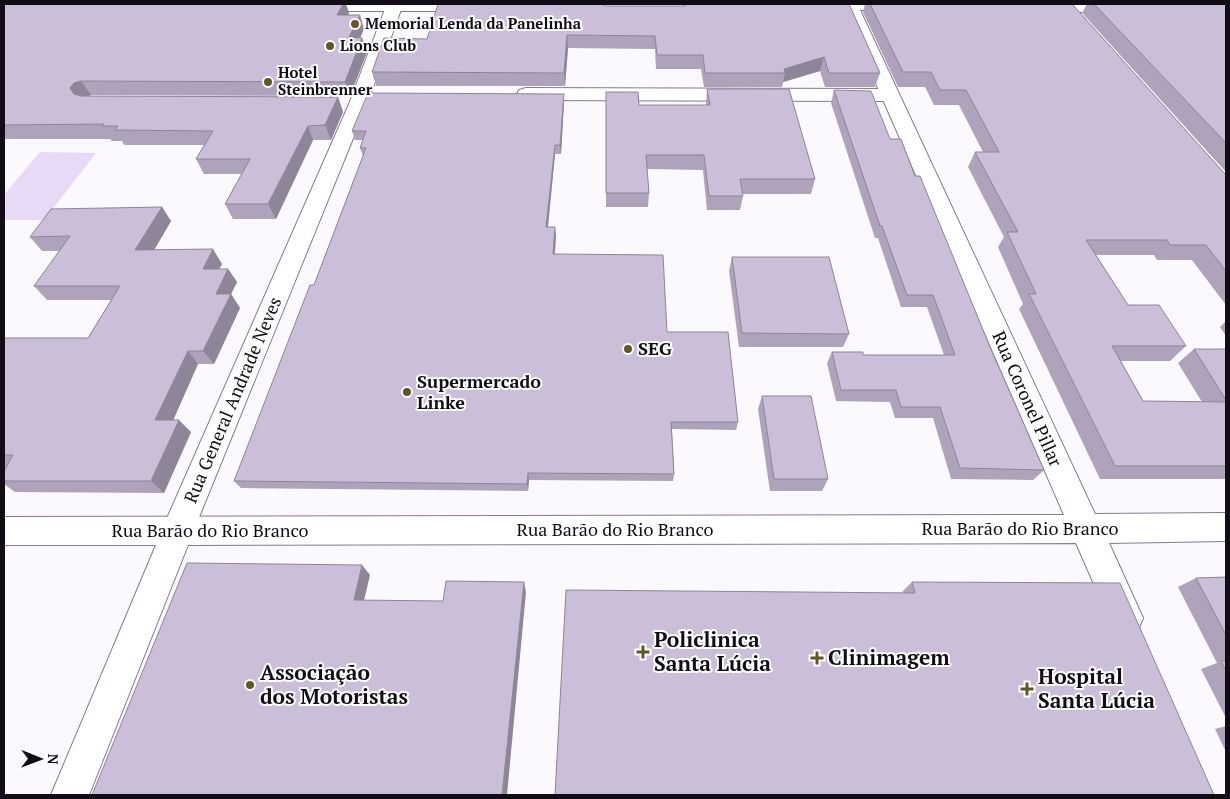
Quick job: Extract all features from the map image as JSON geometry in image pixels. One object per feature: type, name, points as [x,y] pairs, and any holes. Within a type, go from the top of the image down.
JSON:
[{"type":"street","name":"Rua Coronel Pillar","points":[[849,4],[1137,644]]},
{"type":"street","name":"Rua General Andrade Neves","points":[[70,795],[360,99],[395,5]]},
{"type":"street","points":[[553,6],[741,5]]},
{"type":"street","points":[[800,5],[918,5]]},
{"type":"street","points":[[1064,5],[1078,21]]},
{"type":"street","points":[[297,6],[493,6]]},
{"type":"street","points":[[1026,6],[1141,7]]},
{"type":"street","points":[[511,94],[890,95]]},
{"type":"street","name":"Rua Barão do Rio Branco","points":[[4,531],[178,532],[1226,527]]},
{"type":"shaded area","points":[[40,152],[96,153],[44,220],[4,220],[4,195]]},
{"type":"building","points":[[4,4],[343,4],[337,15],[360,15],[349,37],[362,38],[345,82],[81,81],[74,83],[70,88],[74,94],[81,96],[338,97],[325,125],[308,126],[268,204],[225,204],[250,159],[196,159],[213,131],[115,130],[118,126],[102,126],[104,124],[4,125]]},
{"type":"building","points":[[438,4],[685,6],[685,4],[849,4],[880,73],[829,73],[824,57],[784,69],[785,73],[705,73],[703,55],[657,55],[655,36],[567,35],[564,73],[372,72],[384,38],[427,39]]},
{"type":"building","points":[[870,4],[1072,4],[1226,175],[1226,271],[1206,245],[1170,245],[1167,240],[1086,240],[1128,305],[1159,305],[1186,346],[1112,346],[1143,401],[1226,402],[1226,466],[1115,466],[1029,294],[1036,294],[1007,232],[1018,232],[975,152],[999,152],[966,90],[940,90],[931,72],[903,72]]},
{"type":"building","points":[[1094,4],[1226,4],[1226,143]]},
{"type":"building","points":[[707,89],[789,89],[815,179],[740,179],[743,196],[709,196],[704,155],[646,155],[649,193],[606,193],[606,92],[638,92],[639,105],[710,105]]},
{"type":"building","points":[[834,90],[871,91],[890,139],[901,139],[915,176],[920,176],[990,347],[1044,470],[960,468],[940,407],[901,407],[896,390],[841,390],[832,352],[863,352],[863,355],[955,355],[933,295],[907,295],[882,226],[880,226]]},
{"type":"building","points":[[368,93],[564,94],[560,145],[555,145],[546,227],[555,227],[553,254],[663,255],[667,332],[728,332],[738,422],[671,422],[674,474],[528,473],[527,484],[234,481],[310,285],[314,285],[366,148],[360,148],[366,131],[352,131]]},
{"type":"building","points":[[162,207],[135,250],[213,249],[203,269],[228,269],[216,294],[231,294],[203,351],[188,351],[155,420],[179,420],[151,481],[4,481],[4,471],[13,455],[4,455],[4,338],[88,338],[120,286],[34,286],[70,236],[30,237],[51,209]]},
{"type":"building","points":[[732,257],[829,257],[849,334],[742,333]]},
{"type":"building","points":[[1194,349],[1226,349],[1226,400]]},
{"type":"building","points":[[762,396],[811,396],[828,479],[774,479]]},
{"type":"building","points":[[187,563],[362,565],[354,600],[443,601],[446,581],[524,582],[502,795],[92,795]]},
{"type":"building","points":[[1226,577],[1226,635],[1196,578]]},
{"type":"building","points":[[912,582],[1120,583],[1214,795],[555,795],[566,590],[915,593]]},
{"type":"building","points":[[1221,661],[1226,661],[1226,671]]},
{"type":"place","name":"Memorial Lenda da Panelinha","points":[[355,24]]},
{"type":"place","name":"Lions Club","points":[[330,46]]},
{"type":"place","name":"Hotel Steinbrenner","points":[[268,82]]},
{"type":"place","name":"SEG","points":[[628,349]]},
{"type":"place","name":"Supermercado Linke","points":[[407,392]]},
{"type":"place","name":"Policlinica Santa Lúcia","points":[[643,652]]},
{"type":"place","name":"Clinimagem","points":[[817,658]]},
{"type":"place","name":"Associação dos Motoristas","points":[[250,685]]},
{"type":"place","name":"Hospital Santa Lúcia","points":[[1027,689]]}]
